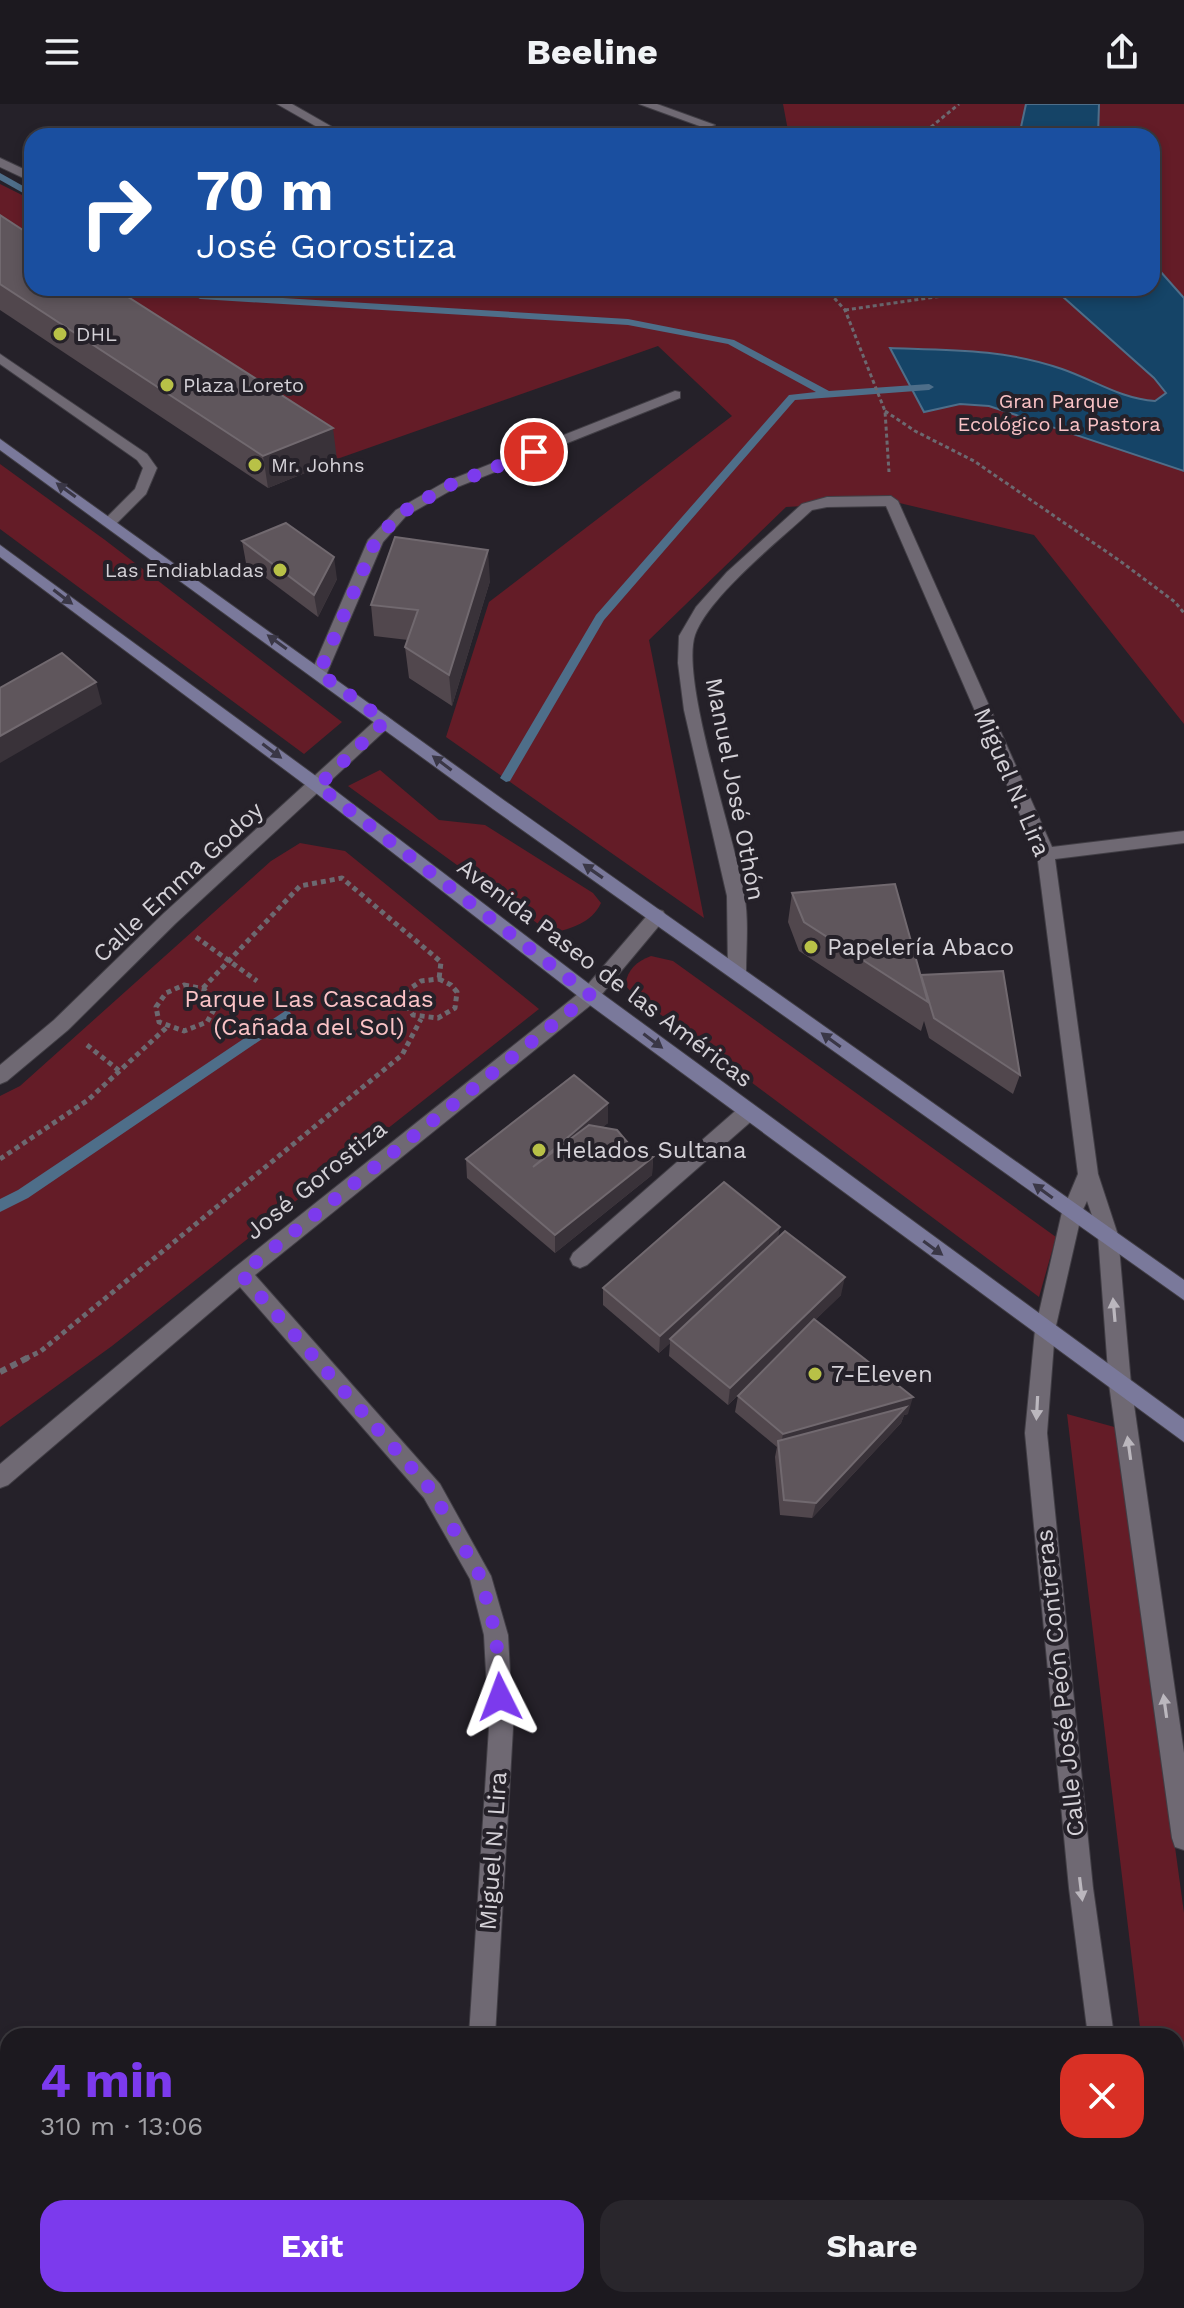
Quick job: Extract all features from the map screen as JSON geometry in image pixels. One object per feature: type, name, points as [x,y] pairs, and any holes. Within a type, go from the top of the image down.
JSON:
[{"type":"main road","points":[[0,443],[1184,1291]]},
{"type":"main road","name":"Avenida Paseo de las Américas","points":[[0,550],[318,786],[590,995],[1184,1432]]},
{"type":"street","points":[[283,104],[327,128]]},
{"type":"street","points":[[645,104],[707,128]]},
{"type":"street","points":[[693,104],[711,128]]},
{"type":"street","points":[[0,162],[24,174]]},
{"type":"street","points":[[0,358],[142,457],[150,468],[148,481],[140,493],[110,522]]},
{"type":"street","points":[[319,673],[376,540],[401,513],[450,485],[675,395]]},
{"type":"street","name":"Miguel N. Lira","points":[[891,501],[1046,854],[1088,1174],[1108,1235],[1120,1384]]},
{"type":"street","name":"Manuel José Othón","points":[[737,973],[736,896],[692,710],[686,663],[687,636],[702,611],[732,576],[807,507],[827,502],[891,501]]},
{"type":"street","name":"Calle Emma Godoy","points":[[0,1076],[61,1025],[170,918],[318,786],[385,721]]},
{"type":"street","points":[[1046,854],[1184,837]]},
{"type":"street","name":"José Gorostiza","points":[[0,1478],[241,1274],[590,995],[657,916]]},
{"type":"street","points":[[580,1259],[748,1112]]},
{"type":"street","points":[[1072,1212],[1088,1174]]},
{"type":"street","name":"Calle José Peón Contreras","points":[[1072,1212],[1045,1330],[1036,1433],[1081,1888],[1100,2028]]},
{"type":"street","name":"Miguel N. Lira","points":[[241,1274],[432,1491],[480,1576],[496,1635],[501,1728],[482,2028]]},
{"type":"street","points":[[1120,1384],[1184,1838]]},
{"type":"path","points":[[930,128],[959,104]]},
{"type":"path","points":[[832,296],[845,310],[885,411],[891,501]]},
{"type":"path","points":[[845,310],[943,296]]},
{"type":"path","points":[[885,411],[915,431],[974,461],[1120,561],[1175,602],[1184,613]]},
{"type":"path","points":[[203,988],[300,886],[342,878],[441,962],[439,979]]},
{"type":"path","points":[[229,961],[257,981]]},
{"type":"path","points":[[439,979],[453,985],[459,998],[446,1017],[421,1019],[405,1004],[408,990],[421,981],[439,979]]},
{"type":"path","points":[[184,985],[203,988],[210,992],[216,1006],[210,1020],[185,1032],[166,1028],[159,1022],[156,1007],[166,993],[184,985]]},
{"type":"path","points":[[0,1372],[41,1351],[402,1055],[421,1019]]},
{"type":"path","points":[[61,1025],[122,1073]]},
{"type":"path","points":[[0,1159],[46,1134],[122,1073],[166,1028]]},
{"type":"green space","name":"Gran Parque Ecológico La Pastora","points":[[783,104],[1184,104],[1184,724],[1034,535],[891,501],[786,507],[649,640],[704,918],[446,737],[489,602],[732,416],[658,346],[337,459],[87,296],[1160,296],[1160,128],[788,128]]},
{"type":"green space","points":[[0,184],[24,196],[24,255],[0,239]]},
{"type":"green space","points":[[0,464],[105,540],[342,722],[304,754],[0,529]]},
{"type":"green space","points":[[380,770],[439,820],[485,825],[593,893],[601,903],[597,910],[580,924],[552,934],[348,786]]},
{"type":"green space","name":"Parque Las Cascadas (Cañada del Sol)","points":[[300,843],[345,851],[539,1009],[112,1346],[0,1427],[0,1096],[20,1086],[271,861]]},
{"type":"green space","points":[[651,956],[673,961],[1056,1237],[1039,1297],[633,994],[625,985],[628,975],[637,964]]},
{"type":"green space","points":[[1067,1414],[1118,1428],[1184,1913],[1184,2028],[1140,2028]]},
{"type":"water","points":[[1026,104],[1099,104],[1098,128],[1021,128]]},
{"type":"water","points":[[1160,271],[1184,298],[1184,471],[989,406],[960,404],[924,412],[890,348],[977,352],[1041,362],[1143,400],[1155,401],[1166,393],[1154,378],[1062,296],[1160,296]]},
{"type":"building","points":[[0,215],[24,231],[24,296],[127,296],[333,428],[263,456],[0,284]]},
{"type":"building","points":[[286,523],[334,557],[314,595],[242,541]]},
{"type":"building","points":[[395,537],[488,550],[449,675],[405,647],[418,610],[371,605]]},
{"type":"building","points":[[62,653],[96,682],[0,736],[0,688]]},
{"type":"building","points":[[895,884],[928,1002],[804,922],[792,893]]},
{"type":"building","points":[[1003,971],[1020,1075],[934,1018],[921,975]]},
{"type":"building","points":[[574,1075],[608,1103],[533,1167],[589,1125],[617,1130],[639,1156],[653,1157],[555,1235],[466,1159]]},
{"type":"building","points":[[724,1182],[780,1227],[660,1336],[603,1288]]},
{"type":"building","points":[[785,1231],[845,1277],[730,1388],[670,1339]]},
{"type":"building","name":"7-Eleven","points":[[814,1319],[913,1397],[783,1434],[738,1396]]},
{"type":"building","points":[[906,1407],[816,1503],[784,1500],[778,1441]]},
{"type":"waterway","points":[[0,176],[24,190]]},
{"type":"waterway","points":[[200,296],[628,322],[731,342],[827,394]]},
{"type":"waterway","points":[[827,394],[929,387]]},
{"type":"waterway","points":[[506,778],[600,618],[792,397],[827,394]]},
{"type":"waterway","points":[[0,1206],[23,1194],[285,1016]]},
{"type":"place","name":"DHL","points":[[60,334]]},
{"type":"place","name":"Plaza Loreto","points":[[167,385]]},
{"type":"place","name":"Mr. Johns","points":[[255,465]]},
{"type":"place","name":"Las Endiabladas","points":[[280,570]]},
{"type":"place","name":"Papelería Abaco","points":[[811,947]]},
{"type":"place","name":"Helados Sultana","points":[[539,1150]]},
{"type":"place","name":"7-Eleven","points":[[815,1374]]},
{"type":"route","points":[[500,1697],[496,1635],[480,1576],[432,1491],[241,1274],[590,995],[318,786],[385,721],[319,673],[376,540],[401,513],[450,485],[534,452]]}]
